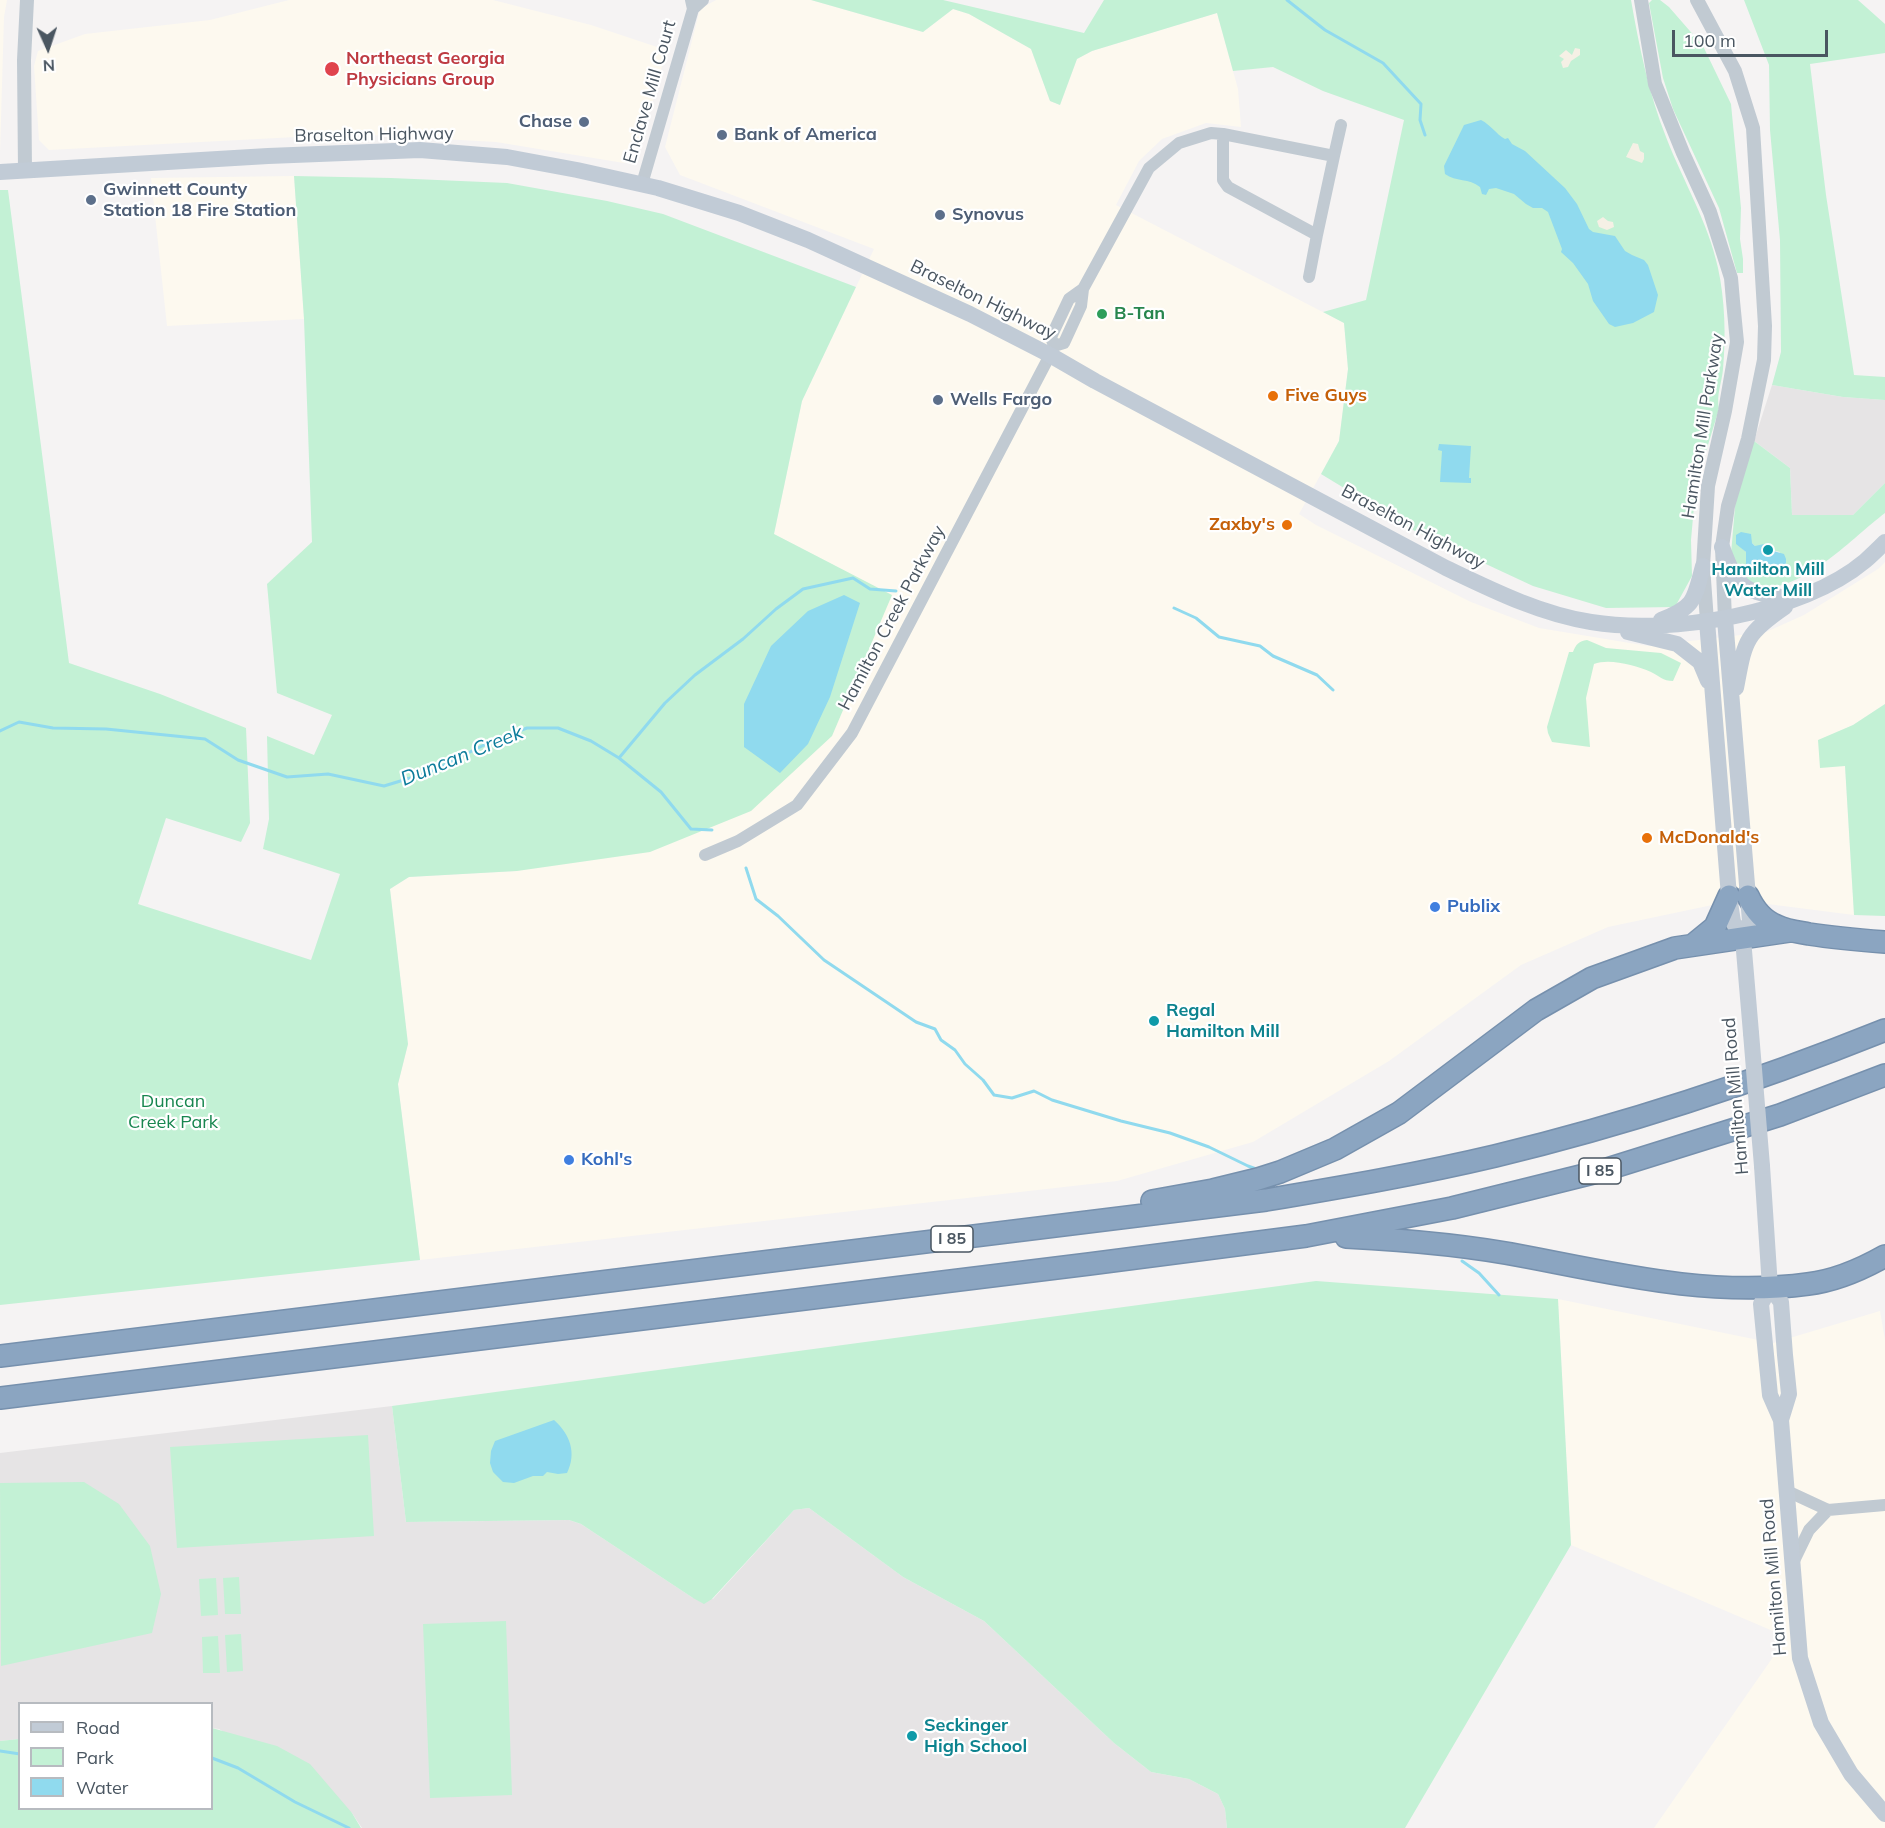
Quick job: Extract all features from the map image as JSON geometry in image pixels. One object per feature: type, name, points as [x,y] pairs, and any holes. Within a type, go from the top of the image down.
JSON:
[{"type":"highway","points":[[1692,946],[1715,927],[1739,896],[1767,920],[1790,931],[1885,942]]},
{"type":"highway","points":[[963,1238],[1087,1211],[1213,1190],[1280,1172],[1335,1149],[1399,1113],[1536,1010],[1592,978],[1675,948],[1790,931]]},
{"type":"highway","name":"I 85","points":[[0,1356],[1266,1200],[1381,1180],[1495,1156],[1606,1126],[1734,1087],[1885,1030]]},
{"type":"highway","name":"I 85","points":[[0,1398],[1306,1236],[1440,1210],[1601,1171],[1780,1115],[1885,1075]]},
{"type":"highway","points":[[1306,1236],[1439,1243],[1668,1283],[1738,1290],[1809,1284],[1838,1277],[1885,1257]]},
{"type":"main road","name":"Braselton Highway","points":[[0,172],[268,156],[420,150],[507,157],[642,184],[739,213],[808,240],[1052,351],[1095,381],[1446,568],[1500,594],[1551,613],[1591,622],[1646,626],[1725,619],[1797,599],[1831,583],[1864,562],[1885,542]]},
{"type":"main road","points":[[1722,547],[1731,572],[1744,588],[1764,595],[1797,599]]},
{"type":"main road","points":[[1646,626],[1682,612],[1694,599],[1702,566]]},
{"type":"main road","points":[[1732,710],[1744,648],[1752,633],[1797,599]]},
{"type":"main road","name":"Hamilton Mill Road","points":[[1725,619],[1732,710],[1739,896],[1733,922],[1743,939],[1770,1287],[1761,1304],[1770,1395],[1781,1420],[1800,1658],[1821,1723],[1851,1774],[1885,1814]]},
{"type":"main road","name":"Hamilton Mill Road","points":[[1707,621],[1739,896]]},
{"type":"main road","points":[[1591,622],[1677,644],[1700,662],[1714,695]]},
{"type":"street","points":[[26,171],[24,60],[27,0]]},
{"type":"street","name":"Enclave Mill Court","points":[[642,184],[692,4],[703,0]]},
{"type":"street","name":"Hamilton Mill Parkway","points":[[1641,0],[1655,84],[1710,212],[1731,278],[1737,342],[1725,411],[1708,486],[1702,566],[1707,621]]},
{"type":"street","name":"Hamilton Mill Parkway","points":[[1696,0],[1735,71],[1753,128],[1765,326],[1764,360],[1748,438],[1728,506],[1722,547],[1725,619]]},
{"type":"street","points":[[1309,277],[1341,125]]},
{"type":"street","name":"Hamilton Creek Parkway","points":[[705,855],[738,841],[797,805],[852,733],[1052,351],[1064,343],[1081,306],[1083,289],[1149,168],[1179,143],[1211,133],[1334,156]]},
{"type":"street","points":[[1223,134],[1223,180],[1228,187],[1317,235]]},
{"type":"street","points":[[1787,1491],[1828,1510],[1885,1505]]},
{"type":"street","points":[[1793,1563],[1809,1530],[1828,1510]]},
{"type":"shaded area","points":[[0,0],[7,0],[4,17],[0,153]]},
{"type":"shaded area","points":[[289,0],[493,0],[591,25],[666,50],[655,94],[634,159],[624,163],[496,142],[353,134],[49,150],[39,140],[34,66],[38,51],[85,34],[210,20]]},
{"type":"shaded area","points":[[716,0],[811,0],[923,32],[953,9],[969,14],[1031,49],[1050,101],[1060,105],[1077,59],[1092,51],[1217,13],[1238,89],[1241,127],[1206,123],[1162,139],[1139,161],[1116,205],[1344,323],[1348,369],[1339,441],[1299,514],[1316,525],[1471,602],[1539,628],[1648,646],[1766,632],[1804,615],[1878,569],[1885,562],[1885,704],[1853,725],[1818,741],[1845,766],[1854,915],[1736,900],[1608,927],[1521,965],[1389,1061],[1253,1142],[1117,1181],[420,1260],[398,1084],[408,1044],[390,889],[409,877],[517,871],[891,595],[774,534],[802,401],[874,249],[680,175],[665,147],[700,9]]},
{"type":"shaded area","points":[[294,176],[304,319],[167,326],[151,178]]},
{"type":"shaded area","points":[[1772,385],[1843,397],[1885,400],[1885,483],[1853,515],[1792,515],[1790,468],[1754,441]]},
{"type":"shaded area","points":[[1558,1299],[1773,1343],[1880,1311],[1885,1340],[1885,1828],[1654,1828],[1787,1637],[1571,1545]]},
{"type":"shaded area","points":[[392,1406],[406,1522],[569,1520],[581,1524],[693,1598],[713,1599],[794,1510],[809,1508],[903,1577],[984,1621],[1114,1743],[1151,1772],[1189,1779],[1218,1794],[1225,1809],[1227,1828],[362,1828],[352,1813],[219,1729],[213,1728],[213,1702],[18,1702],[18,1739],[0,1741],[0,1453]]},
{"type":"green space","points":[[811,0],[943,0],[1084,33],[1104,0],[1631,0],[1654,104],[1714,251],[1720,280],[1725,331],[1719,409],[1696,484],[1691,540],[1692,576],[1675,607],[1606,608],[1533,586],[1413,530],[1321,474],[1339,441],[1348,369],[1344,323],[1323,312],[1366,300],[1404,120],[1323,91],[1273,67],[1233,71],[1217,13],[1092,51],[1077,59],[1060,105],[1050,101],[1031,49],[969,14],[953,9],[923,32]]},
{"type":"green space","points":[[1652,0],[1660,0],[1669,7],[1703,46],[1731,104],[1741,208],[1740,239],[1743,273],[1737,273],[1719,208],[1673,109],[1663,78],[1649,3]]},
{"type":"green space","points":[[1744,0],[1858,0],[1885,24],[1885,53],[1810,64],[1826,195],[1854,375],[1885,377],[1885,400],[1843,397],[1772,385],[1781,352],[1780,240],[1770,130],[1769,65]]},
{"type":"green space","name":"Duncan Creek Park","points":[[294,176],[507,183],[607,201],[663,214],[856,287],[802,401],[774,534],[892,595],[832,736],[751,811],[650,852],[517,871],[409,877],[390,889],[408,1044],[398,1084],[420,1260],[0,1305],[0,190],[8,190],[69,663],[160,694],[246,728],[250,823],[241,842],[166,818],[138,904],[311,960],[340,874],[263,849],[269,819],[267,736],[314,755],[332,715],[277,693],[267,584],[312,542],[304,319]]},
{"type":"green space","points":[[1754,441],[1790,468],[1792,515],[1853,515],[1885,483],[1885,513],[1811,572],[1794,581],[1758,588],[1747,584],[1731,554],[1736,495]],"holes":[[[1752,543],[1755,546],[1780,552],[1773,566],[1757,573],[1749,567],[1746,552],[1743,549]]]},
{"type":"green space","points":[[1587,640],[1606,648],[1661,653],[1681,663],[1673,681],[1645,669],[1622,663],[1594,664],[1586,698],[1590,747],[1552,742],[1547,727],[1569,652],[1573,652],[1578,643]]},
{"type":"green space","points":[[1885,704],[1885,916],[1854,915],[1845,766],[1820,768],[1818,740],[1853,725]]},
{"type":"green space","points":[[1316,1281],[1558,1299],[1571,1545],[1405,1828],[1227,1828],[1225,1809],[1218,1794],[1189,1779],[1151,1772],[1114,1743],[984,1621],[903,1577],[809,1508],[794,1510],[712,1599],[704,1604],[581,1524],[569,1520],[406,1522],[392,1406]]},
{"type":"green space","points":[[368,1435],[374,1536],[177,1548],[170,1447]]},
{"type":"green space","points":[[84,1482],[119,1504],[150,1546],[161,1594],[152,1633],[1,1666],[0,1483]]},
{"type":"green space","points":[[239,1577],[241,1614],[225,1614],[223,1578]]},
{"type":"green space","points":[[216,1578],[218,1615],[201,1616],[199,1579]]},
{"type":"green space","points":[[506,1621],[512,1795],[430,1798],[423,1624]]},
{"type":"green space","points":[[241,1634],[243,1671],[227,1672],[225,1635]]},
{"type":"green space","points":[[218,1636],[220,1673],[203,1673],[202,1637]]},
{"type":"green space","points":[[213,1728],[277,1746],[310,1764],[352,1813],[361,1828],[0,1828],[0,1741],[18,1739],[18,1810],[213,1810]]},
{"type":"sand","points":[[1575,48],[1580,49],[1580,55],[1571,61],[1568,67],[1563,68],[1561,62],[1564,59],[1559,56],[1566,50],[1572,55]]},
{"type":"sand","points":[[1633,143],[1638,144],[1640,151],[1644,153],[1642,163],[1626,157]]},
{"type":"sand","points":[[1603,217],[1613,222],[1614,227],[1607,230],[1599,227],[1597,221]]},
{"type":"water","points":[[1481,120],[1502,137],[1508,138],[1512,144],[1525,151],[1565,188],[1577,204],[1589,229],[1593,232],[1615,236],[1625,251],[1644,260],[1648,265],[1658,295],[1654,312],[1633,323],[1615,327],[1609,324],[1593,301],[1588,284],[1573,263],[1561,252],[1562,249],[1548,212],[1542,208],[1533,208],[1514,194],[1496,188],[1489,189],[1486,195],[1482,194],[1480,187],[1476,184],[1445,174],[1444,166],[1464,125]]},
{"type":"water","points":[[1439,444],[1471,446],[1469,478],[1471,478],[1471,483],[1440,482],[1442,451],[1438,450]]},
{"type":"water","points":[[1741,532],[1751,534],[1752,543],[1755,546],[1764,544],[1770,550],[1784,554],[1786,566],[1780,569],[1769,567],[1760,572],[1751,570],[1746,565],[1746,552],[1736,544],[1736,535]]},
{"type":"water","points":[[844,595],[860,603],[830,697],[808,744],[780,773],[744,747],[744,704],[771,646],[808,611]]},
{"type":"water","points":[[554,1420],[564,1431],[572,1451],[567,1473],[547,1472],[543,1476],[533,1476],[514,1483],[503,1482],[493,1472],[490,1463],[495,1441]]},
{"type":"waterway","points":[[1287,0],[1325,30],[1383,63],[1421,104],[1420,120],[1425,135]]},
{"type":"waterway","name":"Duncan Creek","points":[[619,758],[665,703],[695,675],[803,589],[853,578],[870,589],[896,591]]},
{"type":"waterway","name":"Duncan Creek","points":[[1174,608],[1196,618],[1219,637],[1260,646],[1273,656],[1317,675],[1333,690]]},
{"type":"waterway","name":"Duncan Creek","points":[[0,731],[19,722],[53,728],[106,729],[205,739],[238,760],[287,777],[328,774],[384,786],[430,772],[492,741],[527,728],[558,728],[591,741],[619,758],[661,792],[691,829],[712,830]]},
{"type":"waterway","points":[[746,868],[756,899],[778,916],[824,960],[916,1022],[935,1029],[941,1040],[955,1050],[994,1095],[1012,1098],[1034,1091],[1052,1100],[1170,1133],[1209,1147],[1259,1170]]},
{"type":"waterway","points":[[1462,1261],[1479,1273],[1499,1295]]},
{"type":"waterway","points":[[0,1751],[18,1754]]},
{"type":"waterway","points":[[213,1758],[238,1768],[295,1802],[349,1828]]},
{"type":"place","name":"Northeast Georgia Physicians Group","points":[[332,69]]},
{"type":"place","name":"Chase","points":[[584,122]]},
{"type":"place","name":"Bank of America","points":[[722,135]]},
{"type":"place","name":"Gwinnett County Station 18 Fire Station","points":[[91,200]]},
{"type":"place","name":"Synovus","points":[[940,215]]},
{"type":"place","name":"B-Tan","points":[[1102,314]]},
{"type":"place","name":"Five Guys","points":[[1273,396]]},
{"type":"place","name":"Wells Fargo","points":[[938,400]]},
{"type":"place","name":"Zaxby's","points":[[1287,525]]},
{"type":"place","name":"Hamilton Mill Water Mill","points":[[1768,550]]},
{"type":"place","name":"McDonald's","points":[[1647,838]]},
{"type":"place","name":"Publix","points":[[1435,907]]},
{"type":"place","name":"Regal Hamilton Mill","points":[[1154,1021]]},
{"type":"place","name":"Kohl's","points":[[569,1160]]},
{"type":"place","name":"Seckinger High School","points":[[912,1736]]}]
